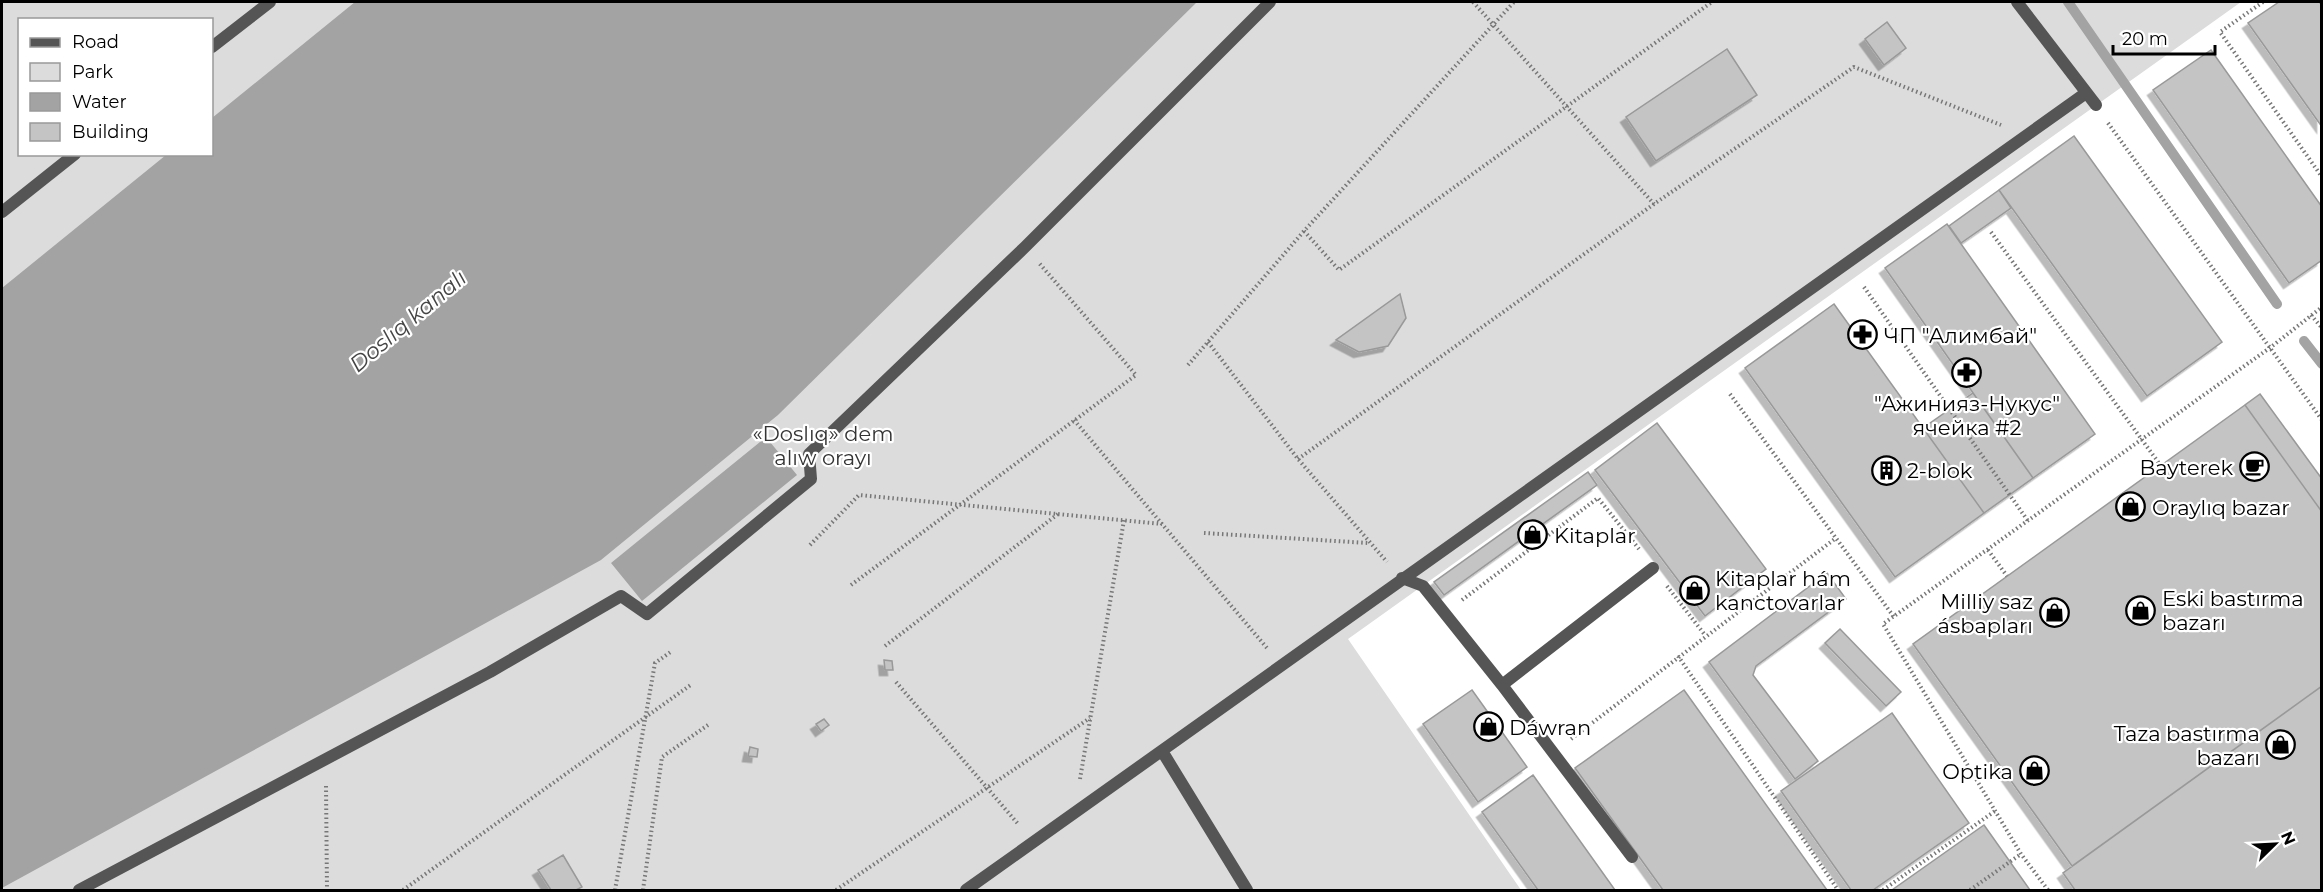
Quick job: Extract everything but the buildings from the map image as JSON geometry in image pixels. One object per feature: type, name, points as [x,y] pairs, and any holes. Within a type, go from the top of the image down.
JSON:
[{"type":"street","points":[[213,46],[270,2]]},
{"type":"street","points":[[79,891],[490,672],[621,596],[647,614],[810,479],[809,454],[1025,247],[1270,2]]},
{"type":"street","points":[[2017,2],[2096,105]]},
{"type":"street","points":[[966,891],[1402,578],[2086,93]]},
{"type":"street","points":[[2,212],[72,156]]},
{"type":"street","points":[[1502,685],[1653,568]]},
{"type":"street","points":[[1402,578],[1423,586],[1554,752],[1632,857]]},
{"type":"street","points":[[1162,751],[1247,891]]},
{"type":"path","points":[[1473,2],[1567,104],[1654,204]]},
{"type":"path","points":[[1188,365],[1304,231],[1514,2]]},
{"type":"path","points":[[1304,231],[1339,270],[1712,2]]},
{"type":"path","points":[[2263,2],[2220,32],[2322,177]]},
{"type":"path","points":[[1298,459],[1654,204],[1854,67],[2026,135]]},
{"type":"path","points":[[2096,105],[2322,420]]},
{"type":"path","points":[[1991,232],[2160,466]]},
{"type":"path","points":[[851,585],[1136,375],[1025,247]]},
{"type":"path","points":[[1864,287],[2028,521]]},
{"type":"path","points":[[2048,891],[2021,854],[1883,624],[2271,347],[2322,307]]},
{"type":"path","points":[[2311,315],[2322,328]]},
{"type":"path","points":[[1208,342],[1298,459],[1369,543],[1402,578]]},
{"type":"path","points":[[1730,394],[1894,617]]},
{"type":"path","points":[[1074,420],[1282,666]]},
{"type":"path","points":[[810,545],[859,495],[1162,524]]},
{"type":"path","points":[[1444,614],[1598,498],[1706,635]]},
{"type":"path","points":[[885,646],[1059,513]]},
{"type":"path","points":[[1075,813],[1124,520]]},
{"type":"path","points":[[1204,533],[1369,543]]},
{"type":"path","points":[[1554,752],[1836,538]]},
{"type":"path","points":[[1988,550],[2007,576]]},
{"type":"path","points":[[615,891],[655,663],[672,651]]},
{"type":"path","points":[[1678,656],[1838,891]]},
{"type":"path","points":[[896,682],[1034,842]]},
{"type":"path","points":[[404,891],[692,684]]},
{"type":"path","points":[[836,891],[1090,718]]},
{"type":"path","points":[[643,891],[662,757],[708,725]]},
{"type":"path","points":[[326,758],[327,891]]},
{"type":"path","points":[[1883,891],[1995,811]]},
{"type":"path","points":[[1970,891],[2021,854]]},
{"type":"green space","name":"«Doslıq» dem alıw orayı","points":[[2,2],[2241,2],[1348,639],[1521,890],[2,890]]},
{"type":"water","name":"Doslıq kanalı","points":[[355,2],[1197,2],[778,415],[601,560],[2,888],[2,288],[165,156],[213,156],[213,117]]},
{"type":"water","points":[[766,437],[797,475],[642,601],[611,563]]},
{"type":"waterway","points":[[2068,2],[2277,304]]},
{"type":"waterway","points":[[2304,341],[2322,364]]},
{"type":"place","name":"ЧП \"Алимбай\"","points":[[1863,335]]},
{"type":"place","name":"\"Ажинияз-Нукус\" ячейка #2","points":[[1967,372]]},
{"type":"place","name":"Bayterek","points":[[2254,467]]},
{"type":"place","name":"2-blok","points":[[1886,470]]},
{"type":"place","name":"Oraylıq bazar","points":[[2131,507]]},
{"type":"place","name":"Kitaplar","points":[[1533,535]]},
{"type":"place","name":"Kitaplar hám kanctovarlar","points":[[1694,590]]},
{"type":"place","name":"Eski bastırma bazarı","points":[[2141,610]]},
{"type":"place","name":"Milliy saz ásbapları","points":[[2054,613]]},
{"type":"place","name":"Dáwran","points":[[1488,727]]},
{"type":"place","name":"Taza bastırma bazarı","points":[[2281,745]]},
{"type":"place","name":"Optika","points":[[2034,771]]}]
